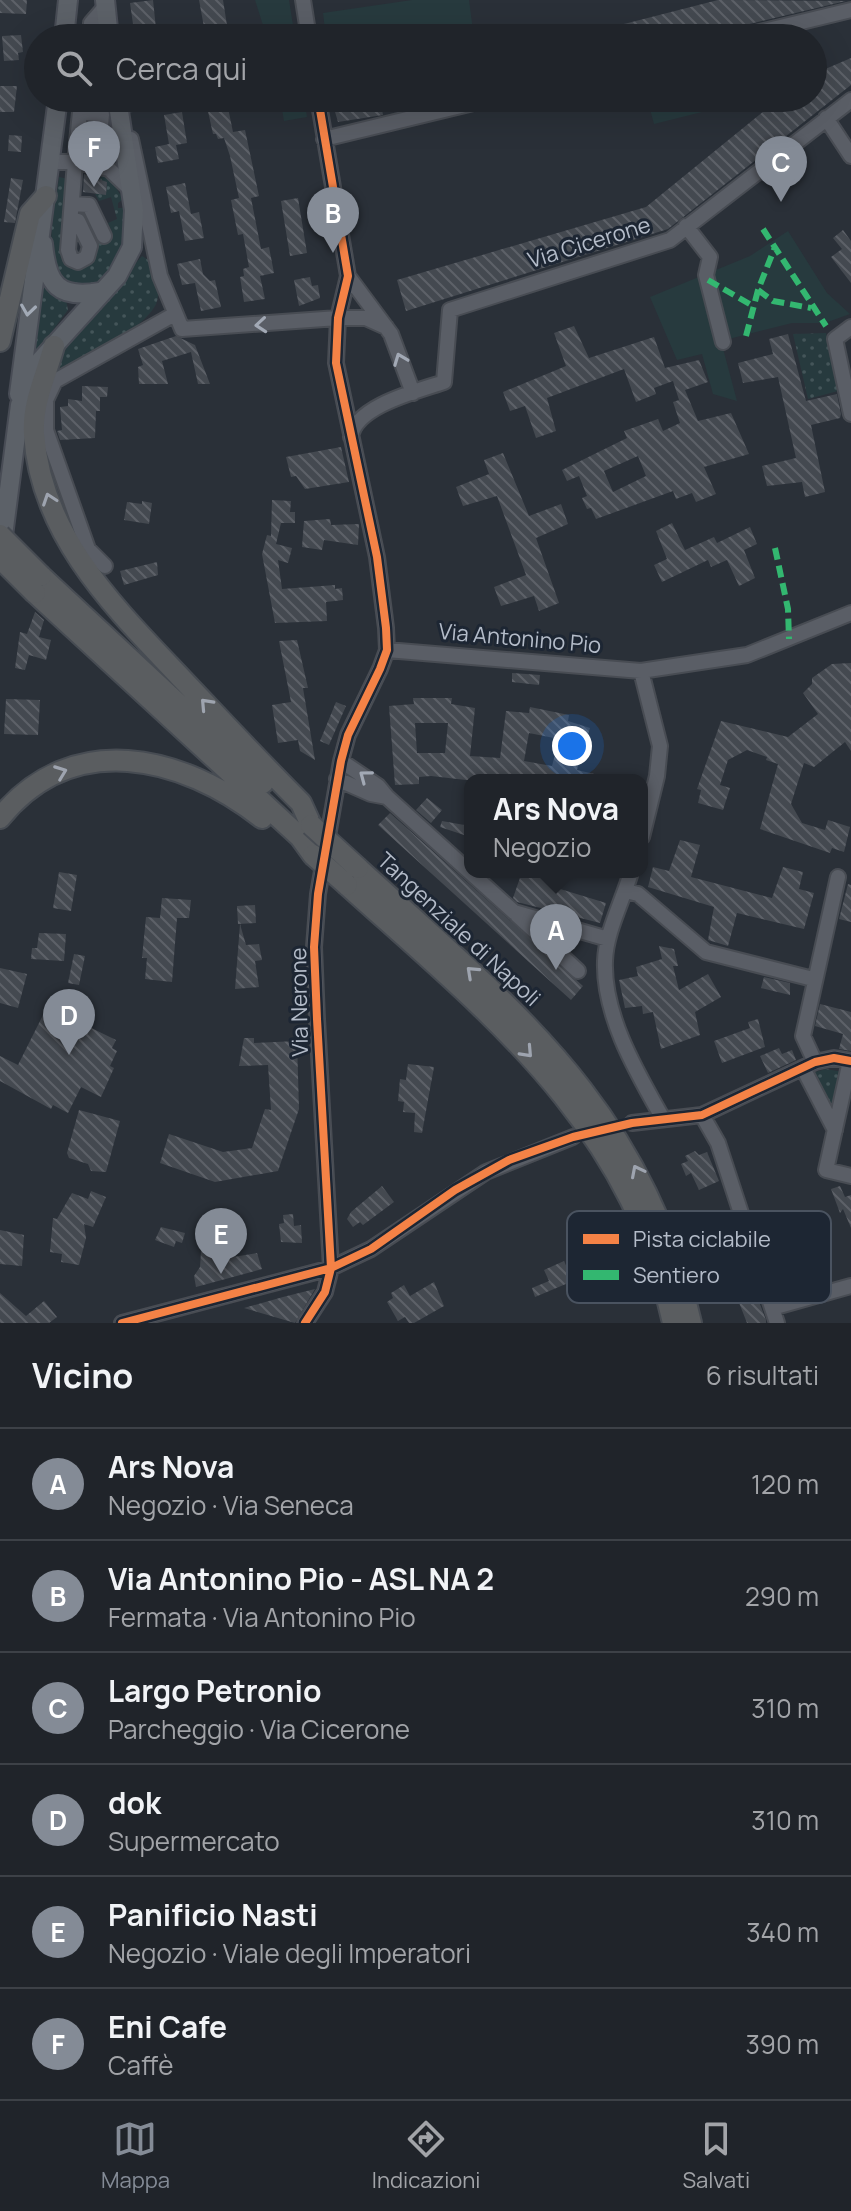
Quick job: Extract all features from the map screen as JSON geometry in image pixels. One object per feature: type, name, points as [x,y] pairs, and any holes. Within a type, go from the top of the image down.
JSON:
[{"type":"highway","points":[[0,341],[30,214],[46,196]]},
{"type":"highway","points":[[54,346],[39,388],[34,433],[47,496],[68,543],[98,588],[301,803],[311,825]]},
{"type":"highway","name":"Tangenziale di Napoli","points":[[0,535],[38,585],[300,837],[313,855],[352,877],[511,1008],[594,1102],[618,1138],[655,1211]]},
{"type":"highway","name":"Tangenziale di Napoli","points":[[0,560],[38,585],[311,825],[352,877],[512,1036],[570,1101],[619,1176],[635,1211]]},
{"type":"highway","points":[[0,818],[20,796],[57,774],[100,761],[137,760],[179,770],[211,784],[260,816],[300,852],[313,855]]},
{"type":"highway","name":"Tangenziale di Napoli","points":[[667,1303],[673,1323]]},
{"type":"highway","name":"Tangenziale di Napoli","points":[[685,1303],[691,1323]]},
{"type":"main road","points":[[65,24],[68,0]]},
{"type":"main road","points":[[105,4],[107,24]]},
{"type":"main road","points":[[0,560],[20,405],[18,382],[35,254],[42,233],[56,112]]},
{"type":"main road","points":[[20,405],[34,371],[123,267],[132,247],[135,223],[114,112]]},
{"type":"main road","points":[[42,233],[47,272],[58,287],[74,295],[100,292]]},
{"type":"street","points":[[303,0],[307,24]]},
{"type":"street","points":[[91,24],[105,4]]},
{"type":"street","points":[[793,24],[851,10]]},
{"type":"street","name":"Via Cicerone","points":[[413,393],[444,382],[450,310],[670,240],[851,100]]},
{"type":"street","points":[[71,220],[80,112]]},
{"type":"street","points":[[97,164],[111,112]]},
{"type":"street","points":[[116,112],[133,146],[154,251],[179,326],[188,331],[366,318],[386,327]]},
{"type":"street","points":[[320,112],[348,276],[335,343],[342,398],[341,417],[350,442],[379,569],[387,650]]},
{"type":"street","points":[[324,139],[436,112]]},
{"type":"street","points":[[826,118],[851,156]]},
{"type":"street","points":[[51,162],[97,164],[109,169],[130,189]]},
{"type":"street","points":[[72,204],[89,205],[104,236]]},
{"type":"street","points":[[686,226],[710,257],[706,275],[723,342]]},
{"type":"street","points":[[342,398],[353,413],[368,412],[413,393],[386,327],[348,276]]},
{"type":"street","points":[[105,566],[88,549],[77,519],[46,430],[46,400],[55,381],[173,315]]},
{"type":"street","points":[[335,343],[353,327],[386,327]]},
{"type":"street","points":[[851,327],[835,339],[851,414]]},
{"type":"street","points":[[350,442],[355,424],[368,412]]},
{"type":"street","name":"Via Antonino Pio","points":[[387,650],[641,671],[747,655],[851,613]]},
{"type":"street","name":"Via Nerone","points":[[331,1268],[321,1137],[314,947],[318,894],[337,779],[348,735],[387,650]]},
{"type":"street","points":[[641,671],[660,746],[648,813]]},
{"type":"street","points":[[341,761],[378,786],[464,867]]},
{"type":"street","points":[[337,779],[371,794],[387,797]]},
{"type":"street","points":[[835,1130],[809,1065],[803,1036],[813,979],[838,877]]},
{"type":"street","points":[[476,878],[578,971]]},
{"type":"street","points":[[629,878],[608,939],[605,961],[612,1006],[638,1074],[662,1117]]},
{"type":"street","points":[[626,891],[638,894],[706,952],[813,979]]},
{"type":"street","points":[[514,912],[608,939]]},
{"type":"street","points":[[632,1123],[662,1117],[702,1115],[809,1065],[834,1058],[850,1061],[826,1170],[851,1176]]},
{"type":"street","points":[[702,1115],[718,1143],[740,1211]]},
{"type":"street","points":[[122,1323],[331,1268],[371,1249],[486,1172],[573,1137]]},
{"type":"street","points":[[305,1323],[325,1292],[331,1268]]},
{"type":"street","points":[[831,1292],[851,1286]]},
{"type":"street","points":[[770,1303],[777,1323]]},
{"type":"street","points":[[772,1308],[790,1303]]},
{"type":"green space","points":[[255,0],[289,0],[293,24],[263,24]]},
{"type":"green space","points":[[412,0],[469,0],[472,24],[324,24],[323,13]]},
{"type":"green space","points":[[282,112],[306,112],[307,117],[284,121]]},
{"type":"green space","points":[[651,112],[702,112],[654,124]]},
{"type":"green space","points":[[101,174],[111,180],[123,199],[118,203],[118,208],[124,208],[120,249],[111,267],[97,283],[68,284],[59,273],[52,248],[59,177],[68,179],[70,264],[93,241],[112,232],[108,223],[117,219],[111,197],[99,201],[95,194],[106,194],[107,182],[100,181]]},
{"type":"green space","points":[[788,231],[827,293],[850,314],[825,323],[792,323],[721,341],[737,401],[713,394],[702,354],[677,360],[650,297],[750,256]]},
{"type":"green space","points":[[142,256],[150,261],[158,287],[158,298],[150,313],[109,346],[64,369],[53,371],[79,328]]},
{"type":"green space","points":[[42,283],[66,300],[68,310],[32,358]]},
{"type":"green space","points":[[826,333],[838,391],[808,399],[793,334]]},
{"type":"green space","points":[[826,1069],[843,1072],[833,1116],[812,1073]]},
{"type":"building","points":[[0,0],[27,0],[26,14],[0,13]]},
{"type":"building","points":[[153,0],[156,24],[133,24],[130,3]]},
{"type":"building","points":[[199,0],[223,0],[227,24],[203,24]]},
{"type":"building","points":[[718,0],[846,1],[750,24],[624,24]]},
{"type":"building","points":[[21,35],[23,52],[18,53],[19,60],[4,61],[2,36]]},
{"type":"building","points":[[851,58],[851,85],[827,104],[827,68]]},
{"type":"building","points":[[0,86],[17,86],[14,112],[0,112]]},
{"type":"building","points":[[182,112],[187,143],[176,145],[179,159],[158,163],[155,147],[169,144],[164,115]]},
{"type":"building","points":[[208,112],[229,112],[233,132],[245,130],[259,196],[251,198],[261,249],[269,247],[274,273],[260,276],[265,299],[244,302],[240,277],[244,276],[243,269],[249,267],[243,234],[238,235],[231,200],[239,198],[224,138],[218,139],[213,134]]},
{"type":"building","points":[[335,112],[382,112],[383,115],[338,122]]},
{"type":"building","points":[[763,112],[817,112],[668,229],[406,311],[397,280],[646,207]]},
{"type":"building","points":[[9,135],[22,136],[21,152],[8,151]]},
{"type":"building","points":[[84,174],[107,182],[106,195],[83,192]]},
{"type":"building","points":[[11,178],[23,180],[15,223],[4,222]]},
{"type":"building","points":[[185,183],[191,214],[199,212],[204,238],[185,241],[179,211],[171,213],[166,187]]},
{"type":"building","points":[[298,198],[307,253],[290,256],[281,201]]},
{"type":"building","points":[[843,230],[851,241],[851,283],[831,257],[842,249],[833,238]]},
{"type":"building","points":[[200,259],[203,274],[210,281],[215,280],[221,307],[201,311],[195,283],[182,285],[177,264]]},
{"type":"building","points":[[310,277],[312,286],[318,285],[320,298],[299,306],[294,280]]},
{"type":"building","points":[[574,326],[589,358],[654,337],[665,368],[699,360],[708,382],[685,390],[698,421],[731,413],[749,454],[704,467],[716,494],[696,502],[692,493],[676,499],[673,491],[596,519],[582,498],[587,496],[579,476],[567,481],[562,470],[627,438],[624,431],[658,419],[663,431],[680,423],[673,402],[679,400],[673,381],[654,388],[656,394],[636,402],[624,369],[547,398],[556,431],[536,438],[525,406],[510,411],[503,392],[566,366],[554,333]],"holes":[[[638,456],[646,476],[613,492],[604,471]]]},
{"type":"building","points":[[788,334],[806,401],[837,394],[841,414],[840,418],[811,425],[825,492],[805,497],[802,482],[767,486],[762,466],[796,458],[778,377],[743,383],[738,363],[773,354],[769,339]]},
{"type":"building","points":[[176,336],[195,345],[210,384],[198,384],[191,352],[162,361],[168,384],[139,384],[138,367],[143,365],[138,349]]},
{"type":"building","points":[[82,386],[108,387],[107,397],[100,397],[100,411],[96,411],[95,438],[60,440],[57,431],[62,430],[60,407],[68,406],[68,399],[82,401]]},
{"type":"building","points":[[341,447],[349,482],[305,489],[296,476],[291,477],[286,457]]},
{"type":"building","points":[[503,453],[529,516],[561,504],[568,524],[536,538],[559,603],[539,611],[534,596],[501,606],[494,587],[526,575],[497,496],[463,506],[456,487],[489,474],[484,460]]},
{"type":"building","points":[[272,500],[291,501],[290,512],[295,512],[295,523],[281,523],[276,544],[292,548],[288,563],[278,560],[282,589],[335,585],[335,589],[342,588],[343,600],[326,602],[327,621],[275,623],[262,554],[267,535],[271,536]]},
{"type":"building","points":[[142,501],[152,503],[149,524],[124,520],[127,502],[142,504]]},
{"type":"building","points":[[330,519],[331,525],[359,524],[358,545],[324,540],[322,550],[302,547],[304,521]]},
{"type":"building","points":[[672,523],[685,550],[714,537],[717,543],[750,527],[757,544],[744,550],[755,578],[739,586],[727,560],[711,567],[708,560],[662,582],[654,565],[667,559],[656,531]]},
{"type":"building","points":[[157,562],[158,575],[124,585],[120,571]]},
{"type":"building","points":[[35,612],[44,620],[39,637],[51,640],[46,660],[29,655],[25,670],[15,668],[20,632],[27,634]]},
{"type":"building","points":[[297,640],[308,688],[303,688],[315,760],[300,751],[298,740],[278,743],[272,705],[291,702],[279,641]]},
{"type":"building","points":[[851,663],[851,751],[845,742],[814,767],[804,763],[791,804],[802,823],[825,830],[828,820],[850,827],[844,852],[832,848],[830,853],[760,829],[778,764],[747,750],[728,760],[720,785],[730,788],[723,810],[698,803],[701,790],[697,789],[721,721],[788,737],[818,714],[803,693],[812,684],[812,678],[832,664]]},
{"type":"building","points":[[512,673],[540,675],[539,685],[512,682]]},
{"type":"building","points":[[413,698],[452,698],[451,704],[475,708],[470,756],[500,758],[506,711],[529,713],[530,707],[569,715],[568,721],[590,728],[577,770],[594,774],[464,774],[464,780],[431,776],[419,777],[419,784],[395,785],[389,706],[414,704]],"holes":[[[415,723],[448,723],[445,753],[417,753]],[[529,733],[559,739],[552,766],[524,761]]]},
{"type":"building","points":[[6,699],[40,700],[38,735],[4,734]]},
{"type":"building","points":[[336,702],[346,706],[329,745],[320,741]]},
{"type":"building","points":[[427,798],[442,810],[431,823],[416,810]]},
{"type":"building","points":[[390,813],[583,986],[571,1000],[378,825]]},
{"type":"building","points":[[442,821],[464,825],[464,835],[440,827]]},
{"type":"building","points":[[680,840],[700,845],[691,877],[772,898],[783,867],[803,872],[799,889],[814,893],[804,929],[737,913],[728,946],[708,940],[714,907],[648,887],[653,867],[669,871]]},
{"type":"building","points":[[59,872],[77,875],[71,911],[53,908]]},
{"type":"building","points":[[520,878],[560,878],[557,888],[606,903],[600,923],[517,902],[513,898]]},
{"type":"building","points":[[848,884],[851,885],[851,922],[839,919]]},
{"type":"building","points":[[162,898],[191,900],[189,918],[177,918],[172,982],[145,979],[147,958],[142,958],[146,917],[160,918]]},
{"type":"building","points":[[255,905],[256,923],[238,924],[237,906]]},
{"type":"building","points":[[240,924],[246,945],[259,944],[262,960],[255,961],[259,987],[235,989]]},
{"type":"building","points":[[39,933],[66,934],[64,961],[31,959],[32,948],[37,948]]},
{"type":"building","points":[[659,946],[674,949],[678,966],[673,966],[679,990],[708,974],[721,997],[695,1012],[700,1035],[661,1049],[653,1012],[643,1014],[642,1006],[625,1008],[619,980],[638,976],[636,967],[662,959]]},
{"type":"building","points":[[74,954],[85,956],[79,985],[68,983]]},
{"type":"building","points":[[0,968],[27,974],[18,1008],[0,1003]]},
{"type":"building","points":[[764,977],[790,983],[790,995],[761,988]]},
{"type":"building","points":[[59,1004],[83,1017],[81,1023],[116,1040],[112,1048],[117,1051],[110,1066],[114,1068],[101,1097],[81,1087],[68,1113],[53,1105],[51,1109],[0,1081],[0,1056],[18,1065],[47,1007],[55,1010]]},
{"type":"building","points":[[820,1004],[851,1012],[851,1051],[839,1049],[843,1034],[815,1026]]},
{"type":"building","points":[[758,1019],[765,1047],[722,1063],[714,1041],[750,1028],[748,1022]]},
{"type":"building","points":[[244,1038],[254,1038],[254,1043],[297,1041],[299,1109],[278,1171],[215,1182],[160,1163],[169,1134],[223,1152],[252,1148],[265,1109],[271,1110],[268,1065],[239,1066]]},
{"type":"building","points":[[779,1048],[782,1054],[792,1050],[796,1060],[768,1073],[760,1056]]},
{"type":"building","points":[[408,1064],[434,1067],[422,1133],[414,1132],[415,1113],[403,1112],[404,1102],[398,1101],[400,1079],[406,1080]]},
{"type":"building","points":[[79,1110],[120,1121],[106,1172],[91,1171],[88,1164],[69,1158],[67,1153]]},
{"type":"building","points":[[695,1151],[699,1155],[707,1152],[719,1181],[699,1190],[691,1173],[686,1176],[681,1164],[688,1161],[685,1156]]},
{"type":"building","points":[[382,1186],[394,1202],[363,1225],[360,1222],[353,1227],[347,1219],[351,1212]]},
{"type":"building","points":[[840,1186],[845,1197],[851,1195],[851,1228],[843,1209],[840,1213],[831,1189]]},
{"type":"building","points":[[91,1191],[106,1197],[93,1227],[84,1224],[86,1238],[79,1265],[61,1262],[62,1254],[50,1252],[53,1218],[57,1219],[72,1193],[88,1199]]},
{"type":"building","points":[[293,1214],[294,1226],[301,1225],[302,1243],[281,1242],[279,1224],[284,1223],[283,1215]]},
{"type":"building","points":[[203,1222],[208,1222],[211,1244],[224,1246],[225,1254],[233,1254],[233,1257],[257,1253],[262,1269],[196,1287],[194,1276],[200,1267]]},
{"type":"building","points":[[161,1227],[185,1233],[182,1243],[176,1241],[174,1247],[155,1240]]},
{"type":"building","points":[[0,1230],[24,1235],[22,1266],[0,1264]]},
{"type":"building","points":[[564,1261],[567,1284],[535,1297],[532,1288],[549,1281],[544,1270]]},
{"type":"building","points":[[434,1282],[444,1306],[414,1323],[409,1323],[405,1317],[398,1321],[387,1302],[393,1298],[391,1293],[404,1285],[410,1296]]},
{"type":"building","points":[[315,1289],[295,1323],[244,1308],[283,1297]]},
{"type":"building","points":[[0,1293],[26,1316],[44,1301],[57,1317],[49,1323],[0,1323]]},
{"type":"building","points":[[739,1303],[760,1303],[766,1323],[747,1323]]},
{"type":"marked path","points":[[763,229],[826,326]]},
{"type":"marked path","points":[[746,336],[758,290],[775,247]]},
{"type":"marked path","points":[[708,280],[753,306]]},
{"type":"marked path","points":[[758,290],[773,301],[811,308]]},
{"type":"marked path","points":[[775,548],[788,609],[789,639]]},
{"type":"cycle path","points":[[305,1323],[325,1292],[331,1268],[314,947],[318,894],[348,735],[387,650],[377,557],[336,363],[338,318],[348,276],[320,112]]},
{"type":"cycle path","points":[[122,1323],[331,1268],[371,1249],[455,1190],[509,1160],[573,1137],[632,1123],[702,1115],[815,1062],[834,1058],[851,1061]]},
{"type":"place","name":"Eni Cafe","points":[[94,187]]},
{"type":"place","name":"Largo Petronio","points":[[781,202]]},
{"type":"place","name":"Via Antonino Pio - ASL NA 2","points":[[333,253]]},
{"type":"place","name":"Ars Nova","points":[[556,970]]},
{"type":"place","name":"dok","points":[[69,1055]]},
{"type":"place","name":"Panificio Nasti","points":[[221,1274]]}]
